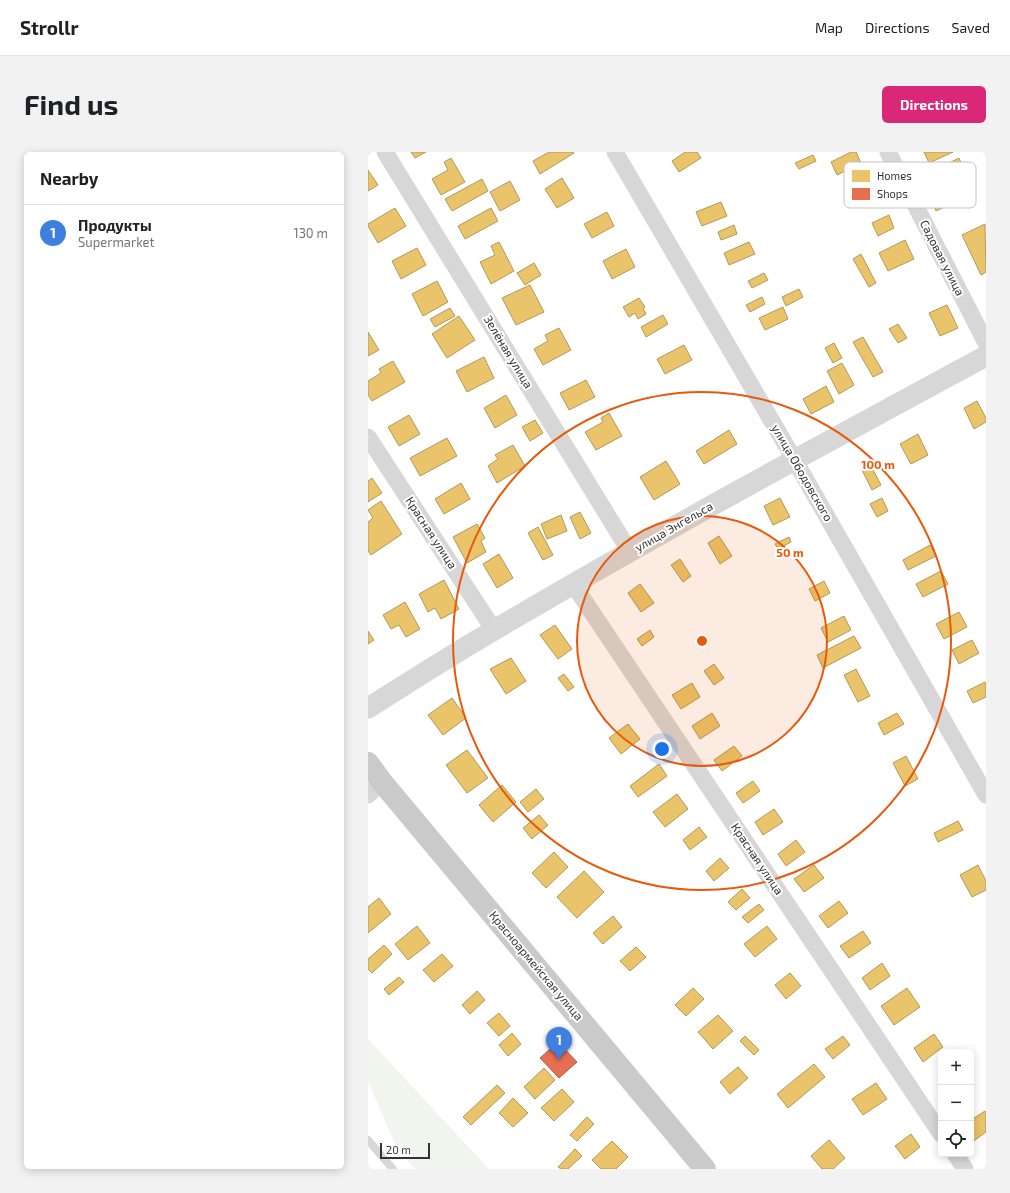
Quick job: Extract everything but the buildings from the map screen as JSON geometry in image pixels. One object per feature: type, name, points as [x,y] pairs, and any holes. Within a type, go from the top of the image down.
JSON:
[{"type":"main road","name":"Красноармейская улица","points":[[368,763],[375,789],[705,1169]]},
{"type":"street","name":"Зелёная улица","points":[[385,152],[630,552]]},
{"type":"street","name":"улица Ободовского","points":[[615,152],[794,459],[986,795]]},
{"type":"street","name":"Садовая улица","points":[[888,152],[893,162]]},
{"type":"street","name":"Садовая улица","points":[[917,208],[986,343]]},
{"type":"street","name":"улица Энгельса","points":[[368,708],[494,630],[573,584],[794,459],[986,356]]},
{"type":"street","name":"Красная улица","points":[[368,437],[494,630]]},
{"type":"street","name":"Красная улица","points":[[573,584],[938,1130]]},
{"type":"street","points":[[956,1157],[965,1169]]},
{"type":"lane","points":[[368,1140],[393,1169]]},
{"type":"shaded area","points":[[368,1039],[489,1169],[415,1169],[397,1149],[368,1081]]},
{"type":"place","name":"Продукты","points":[[559,1060]]}]
